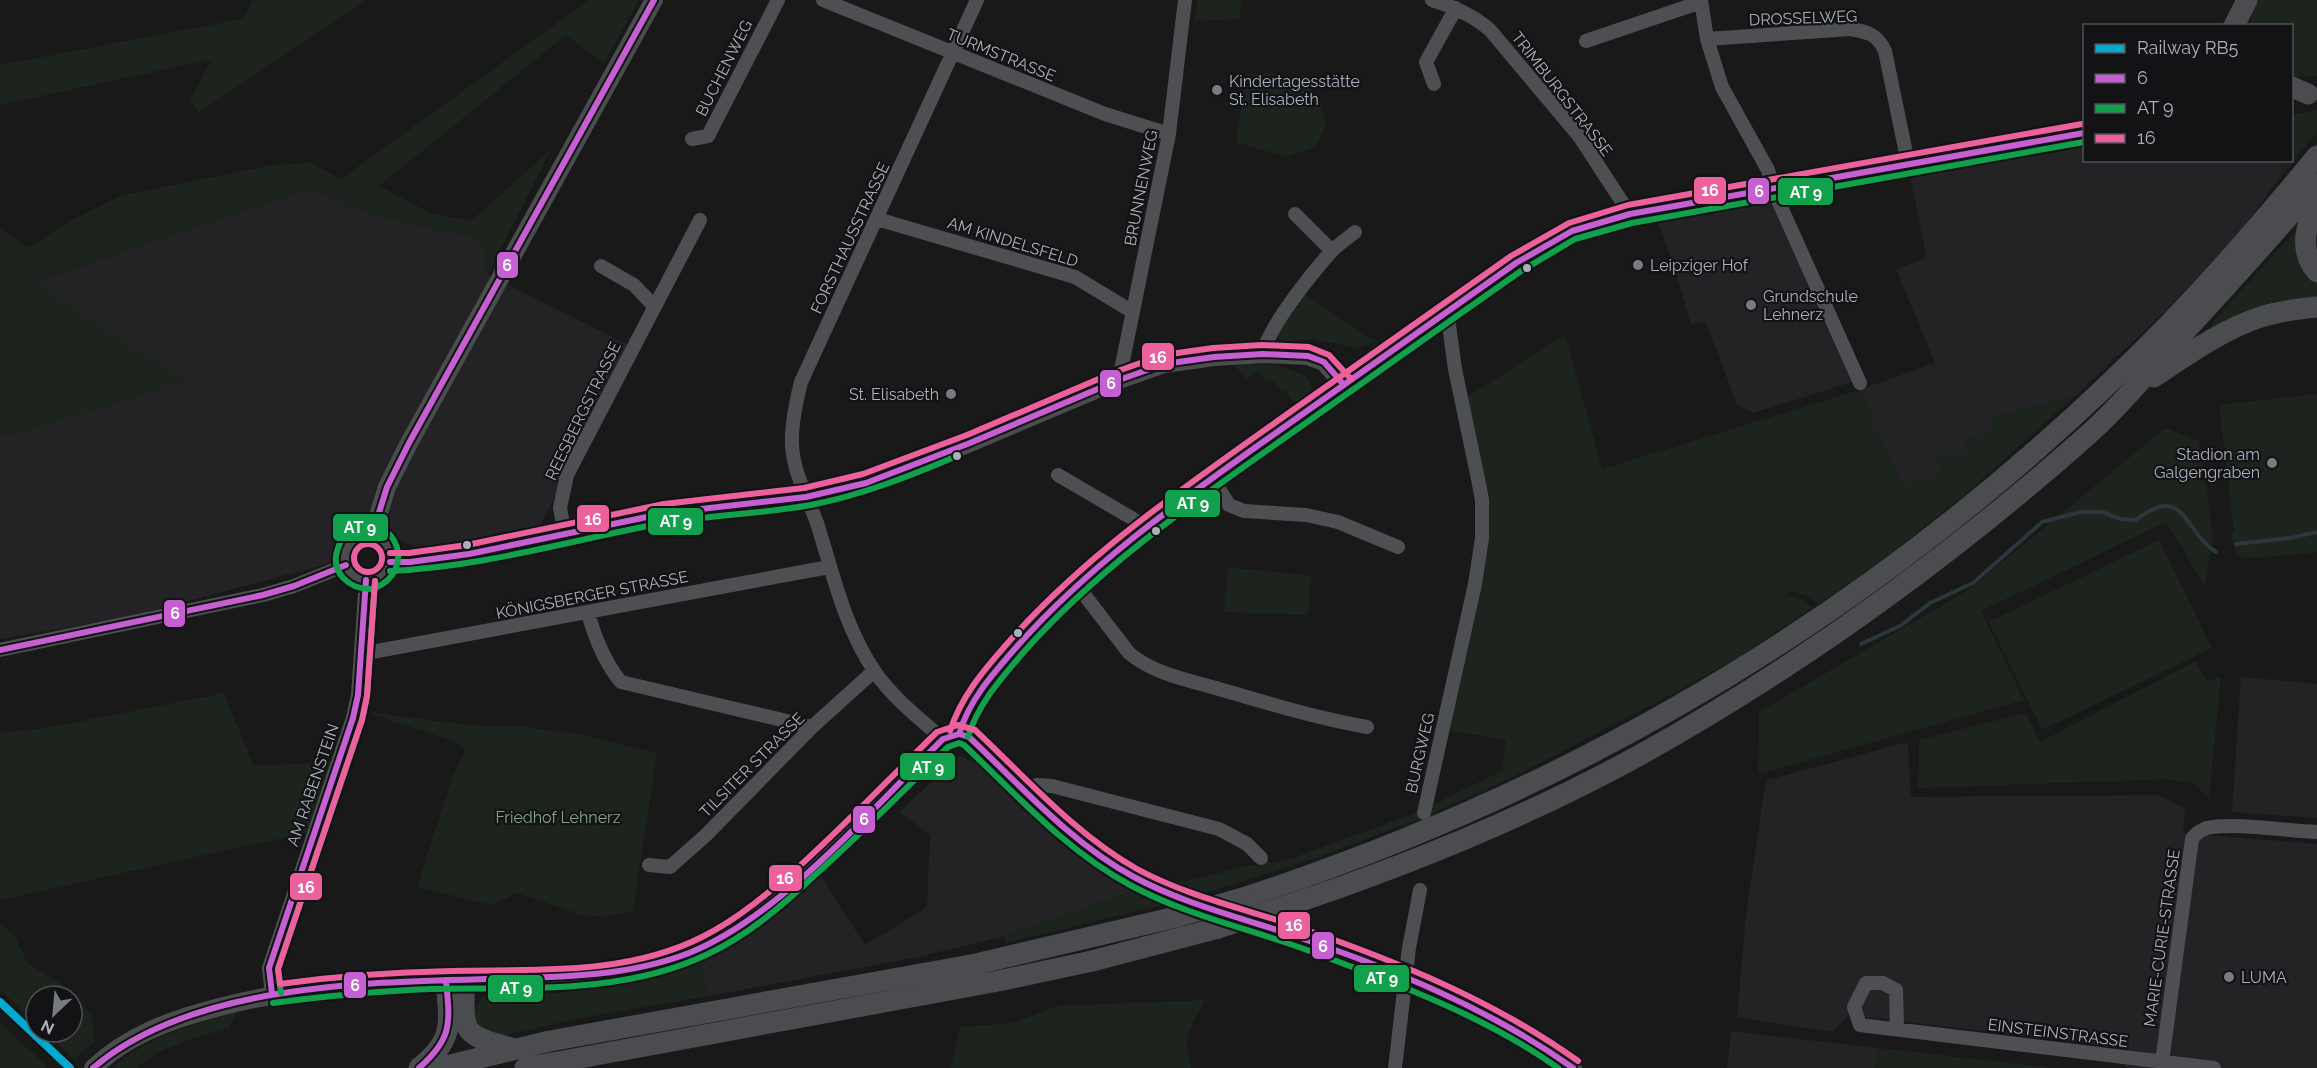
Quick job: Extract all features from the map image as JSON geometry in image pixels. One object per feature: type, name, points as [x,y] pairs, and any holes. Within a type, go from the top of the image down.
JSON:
[{"type":"highway","points":[[2235,24],[2245,2]]},
{"type":"highway","points":[[2243,24],[2245,2]]},
{"type":"highway","points":[[525,1068],[998,981],[1102,958],[1218,928],[1277,909],[1377,874],[1539,806],[1646,751],[1737,698],[1808,652],[1841,616],[2075,416],[2168,325],[2246,240],[2317,156]]},
{"type":"highway","points":[[438,1068],[514,1049],[976,964],[1176,917],[1304,878],[1417,835],[1536,782],[1680,707],[1792,636],[1888,596],[1991,516],[2083,439],[2128,394],[2317,184]]},
{"type":"highway","points":[[2317,202],[2305,235],[2307,252],[2317,272]]},
{"type":"highway","points":[[2128,394],[2212,340],[2241,326],[2281,312],[2317,307]]},
{"type":"highway","points":[[455,979],[464,1019],[470,1032],[482,1040],[514,1049]]},
{"type":"highway","points":[[420,1068],[433,1057],[447,1037],[455,979]]},
{"type":"main road","points":[[372,535],[387,487],[409,444],[654,0]]},
{"type":"main road","points":[[93,1068],[143,1032],[163,1023],[272,994],[328,987],[618,972],[663,962],[690,953],[753,917],[831,850],[951,736],[984,684],[1042,617],[1076,584],[1143,529],[1479,288],[1556,239],[1582,228],[1630,214],[2083,133]]},
{"type":"main road","points":[[390,562],[410,562],[469,554],[666,513],[807,496],[888,476],[1119,380],[1164,364],[1263,354],[1292,355],[1324,362],[1344,385]]},
{"type":"main road","points":[[372,535],[379,538],[388,548],[390,562],[379,578],[366,580],[353,576],[346,565],[346,549],[357,538],[372,535]]},
{"type":"main road","points":[[951,736],[969,737],[1076,836],[1102,857],[1133,876],[1179,898],[1291,935],[1406,978],[1471,1006],[1509,1026],[1572,1068]]},
{"type":"street","name":"BUCHENWEG","points":[[692,139],[708,136],[778,0]]},
{"type":"street","name":"TURMSTRASSE","points":[[823,0],[1105,114],[1169,134]]},
{"type":"street","name":"FORSTHAUSSTRASSE","points":[[951,736],[912,711],[874,671],[855,638],[829,567],[817,523],[797,471],[792,445],[796,402],[801,382],[977,0]]},
{"type":"street","name":"BRUNNENWEG","points":[[1119,380],[1169,134],[1185,0]]},
{"type":"street","name":"TRIMBURGSTRASSE","points":[[1432,0],[1477,18],[1490,30],[1579,136],[1630,214]]},
{"type":"street","points":[[1586,41],[1701,1],[1707,39],[1722,87],[1768,170],[1773,187],[1860,383]]},
{"type":"street","points":[[1434,84],[1426,62],[1456,8]]},
{"type":"street","name":"DROSSELWEG","points":[[1707,39],[1851,29],[1869,32],[1879,39],[1885,51],[1908,163]]},
{"type":"street","points":[[1295,214],[1332,251]]},
{"type":"street","name":"AM KINDELSFELD","points":[[877,219],[1075,277],[1133,312]]},
{"type":"street","name":"REESBERGSTRASSE","points":[[565,535],[560,508],[567,476],[700,220]]},
{"type":"street","points":[[1263,354],[1268,337],[1304,286],[1332,251],[1355,232]]},
{"type":"street","points":[[601,266],[634,285],[654,306]]},
{"type":"street","name":"BURGWEG","points":[[1424,813],[1475,584],[1482,538],[1482,500],[1455,369],[1449,325],[1444,313]]},
{"type":"street","points":[[1058,475],[1135,520],[1143,529]]},
{"type":"street","points":[[1213,479],[1229,505],[1245,511],[1306,514],[1338,522],[1398,547]]},
{"type":"street","points":[[0,650],[263,595],[294,586],[346,565]]},
{"type":"street","name":"KÖNIGSBERGER STRASSE","points":[[362,654],[829,567]]},
{"type":"street","name":"AM RABENSTEIN","points":[[272,994],[269,968],[349,734],[358,695],[366,580]]},
{"type":"street","points":[[1076,584],[1129,653],[1140,662],[1172,675],[1317,718],[1367,727]]},
{"type":"street","points":[[588,613],[596,639],[621,682],[812,727]]},
{"type":"street","name":"TILSITER STRASSE","points":[[649,865],[670,867],[706,835],[812,727],[874,671]]},
{"type":"street","points":[[1026,791],[1037,785],[1052,786],[1219,829],[1247,844],[1261,858]]},
{"type":"street","name":"MARIE-CURIE-STRASSE","points":[[2162,1062],[2192,839],[2197,832],[2205,828],[2222,826],[2317,832]]},
{"type":"street","points":[[1395,1068],[1409,948],[1420,890]]},
{"type":"street","name":"EINSTEINSTRASSE","points":[[1897,1029],[2214,1068]]},
{"type":"shaded area","points":[[2083,144],[2083,162],[2281,162],[2276,183],[2243,228],[2167,310],[2075,396],[1990,418],[1994,432],[1942,472],[1903,486],[1859,390],[1935,363],[1896,269],[1927,258],[1910,176]]},
{"type":"shaded area","points":[[311,188],[364,212],[423,227],[481,238],[488,275],[629,345],[539,529],[428,550],[385,536],[360,532],[346,537],[331,563],[128,617],[0,639],[0,436],[16,434],[32,282]]},
{"type":"shaded area","name":"Grundschule Lehnerz","points":[[1775,202],[1818,309],[1852,382],[1753,413],[1737,404],[1705,321],[1691,324],[1657,221]]},
{"type":"shaded area","points":[[2241,677],[2317,684],[2317,818],[2232,812]]},
{"type":"shaded area","points":[[1908,743],[1911,797],[2160,795],[2185,809],[2183,833],[2317,844],[2317,1068],[2125,1068],[2128,1048],[1849,1015],[1833,1032],[1737,1017],[1746,914],[1765,785],[1768,780]]},
{"type":"shaded area","points":[[960,756],[982,765],[1092,859],[1140,889],[1004,936],[918,957],[709,996],[698,957],[817,870],[865,945],[927,907],[930,835],[899,812]]},
{"type":"shaded area","points":[[1731,1031],[1878,1048],[1875,1068],[1727,1068]]},
{"type":"green space","points":[[253,0],[367,0],[198,113],[190,100],[212,59],[0,105],[0,65],[242,19]]},
{"type":"green space","points":[[589,0],[639,0],[604,63],[566,35],[379,186],[432,214],[471,221],[551,149],[488,275],[481,238],[423,227],[364,212],[311,188],[33,281],[186,382],[16,434],[0,436],[0,229],[29,248],[70,221],[120,196],[272,165],[311,163],[341,179]]},
{"type":"green space","points":[[1198,0],[1241,0],[1240,19],[1194,21]]},
{"type":"green space","points":[[2257,0],[2317,0],[2317,76],[2293,77],[2293,24],[2250,24]]},
{"type":"green space","points":[[1247,74],[1277,74],[1299,80],[1318,96],[1326,123],[1316,147],[1286,157],[1236,142]]},
{"type":"green space","points":[[2317,110],[2317,132],[2293,162],[2293,115]]},
{"type":"green space","points":[[2281,162],[2293,162],[2276,183]]},
{"type":"green space","points":[[2299,227],[2317,282],[2317,302],[2206,334],[2214,321]]},
{"type":"green space","points":[[1306,294],[1376,342],[1357,348],[1313,339],[1281,342],[1277,335]]},
{"type":"green space","points":[[1565,334],[1602,469],[1859,390],[1903,485],[1941,472],[1937,457],[1967,452],[1964,439],[1993,432],[1990,418],[2075,396],[1962,497],[1878,563],[1819,604],[1808,596],[1790,591],[1785,596],[1801,599],[1813,607],[1740,656],[1678,691],[1509,779],[1424,817],[1322,856],[1193,897],[1164,884],[1295,857],[1418,812],[1502,771],[1506,740],[1445,730],[1485,537],[1466,398]]},
{"type":"green space","points":[[1234,364],[1263,364],[1292,370],[1309,379],[1313,389],[1295,404],[1285,390],[1281,392],[1271,379],[1266,382],[1258,371],[1246,380]]},
{"type":"green space","name":"Stadion am Galgengraben","points":[[2317,394],[2317,552],[2243,559],[2236,553],[2231,535],[2234,530],[2219,405]]},
{"type":"green space","points":[[2165,428],[2199,441],[2213,535],[2205,586],[2166,522],[1981,611],[2024,700],[1758,774],[1759,712],[1970,589]]},
{"type":"green space","points":[[2159,540],[2212,648],[2042,730],[1989,622]]},
{"type":"green space","points":[[1228,567],[1311,576],[1308,615],[1224,612]]},
{"type":"green space","points":[[2196,661],[2206,681],[2221,677],[2209,798],[2193,783],[2168,779],[1918,788],[1919,740],[2026,713],[2040,742]]},
{"type":"green space","points":[[224,693],[254,766],[335,762],[310,832],[0,900],[0,733],[52,727]]},
{"type":"green space","name":"Friedhof Lehnerz","points":[[365,712],[486,727],[526,727],[582,735],[657,753],[633,911],[603,917],[582,915],[517,893],[491,905],[417,887],[453,775],[465,750],[456,742]]},
{"type":"green space","points":[[1140,889],[1174,902],[1006,943],[1004,936]]},
{"type":"green space","points":[[0,923],[15,936],[27,963],[62,984],[24,984],[24,1012],[0,990]]},
{"type":"green space","points":[[698,957],[709,996],[575,1019],[504,1036],[481,1032],[473,1013],[481,998],[486,995],[500,993],[535,995],[620,985],[658,975]]},
{"type":"green space","points":[[1205,1000],[1189,1032],[1187,1048],[1191,1068],[951,1068],[960,1027],[1013,1023],[1058,1006]]},
{"type":"green space","points":[[84,1006],[91,1016],[95,1041],[75,1059],[58,1044],[84,1044]]},
{"type":"green space","points":[[238,1011],[229,1028],[158,1052],[136,1068],[111,1068],[155,1040]]},
{"type":"green space","points":[[0,1022],[48,1068],[0,1068]]},
{"type":"green space","points":[[1878,1048],[2053,1068],[1875,1068]]},
{"type":"waterway","points":[[1861,644],[1900,626],[1930,603],[1973,583],[2042,522],[2080,512],[2102,512],[2121,519],[2136,520],[2152,510],[2165,506],[2174,508],[2216,552]]},
{"type":"waterway","points":[[2236,544],[2290,538],[2317,532]]},
{"type":"rail line","name":"RB5","points":[[0,1002],[70,1068]]},
{"type":"transit line","name":"6","points":[[372,535],[387,487],[409,443],[654,0]]},
{"type":"transit line","name":"16","points":[[950,731],[966,696],[997,655],[1038,611],[1106,548],[1179,491],[1511,256],[1569,223],[1628,205],[2082,124]]},
{"type":"transit line","name":"6","points":[[959,734],[974,700],[1004,661],[1044,617],[1112,555],[1222,471],[1516,263],[1572,231],[1630,214],[2083,133]]},
{"type":"transit line","points":[[968,737],[984,703],[1022,654],[1053,621],[1120,560],[1192,504],[1521,271],[1575,239],[1632,223],[2083,142]]},
{"type":"transit line","name":"16","points":[[390,553],[409,553],[467,545],[664,504],[804,488],[863,474],[967,435],[1115,372],[1163,355],[1213,348],[1262,345],[1309,347],[1329,355],[1351,379]]},
{"type":"transit line","name":"6","points":[[390,562],[410,562],[469,554],[666,513],[806,497],[866,483],[970,443],[1119,380],[1164,364],[1214,357],[1263,354],[1308,356],[1324,362],[1344,385]]},
{"type":"transit line","points":[[390,571],[424,569],[491,559],[677,521],[811,505],[885,484],[957,456]]},
{"type":"transit line","points":[[373,589],[365,589],[349,583],[343,578],[336,565],[341,541],[353,529],[371,526],[382,529],[391,536],[397,546],[398,558],[395,569],[388,580],[375,588]]},
{"type":"transit line","name":"16","points":[[368,544],[378,548],[382,558],[378,568],[368,572],[358,568],[354,558],[358,548],[368,544]]},
{"type":"transit line","name":"6","points":[[0,650],[263,595],[294,586],[346,565]]},
{"type":"transit line","name":"6","points":[[272,994],[269,968],[353,718],[358,695],[366,580]]},
{"type":"transit line","points":[[281,993],[278,969],[362,720],[367,696],[375,581]]},
{"type":"transit line","name":"16","points":[[375,581],[367,696],[362,720],[278,969],[280,984],[387,973],[579,968],[611,964],[673,950],[716,929],[755,903],[821,846],[937,732],[958,725],[975,730],[1072,822],[1114,855],[1137,869],[1175,887],[1295,926],[1442,983],[1512,1019],[1578,1061]]},
{"type":"transit line","name":"6","points":[[93,1068],[133,1040],[178,1020],[228,1004],[280,994],[387,982],[589,975],[639,967],[689,953],[723,936],[791,888],[856,828],[943,739],[959,734],[969,737],[1068,831],[1089,848],[1134,877],[1172,895],[1329,948],[1438,991],[1541,1046],[1573,1068]]},
{"type":"transit line","points":[[273,1003],[411,990],[537,988],[607,983],[675,967],[723,946],[764,919],[848,845],[948,747],[959,743],[964,745],[1063,839],[1084,856],[1130,885],[1168,903],[1307,950],[1417,993],[1489,1026],[1558,1068]]},
{"type":"transit line","name":"6","points":[[419,1068],[438,1048],[447,1029],[446,980]]},
{"type":"place","name":"Kindertagesstätte St. Elisabeth","points":[[1217,90]]},
{"type":"place","name":"Leipziger Hof","points":[[1638,265]]},
{"type":"place","name":"Grundschule Lehnerz","points":[[1751,305]]},
{"type":"place","name":"St. Elisabeth","points":[[951,394]]},
{"type":"place","name":"Stadion am Galgengraben","points":[[2272,463]]},
{"type":"place","name":"LUMA","points":[[2229,977]]}]
